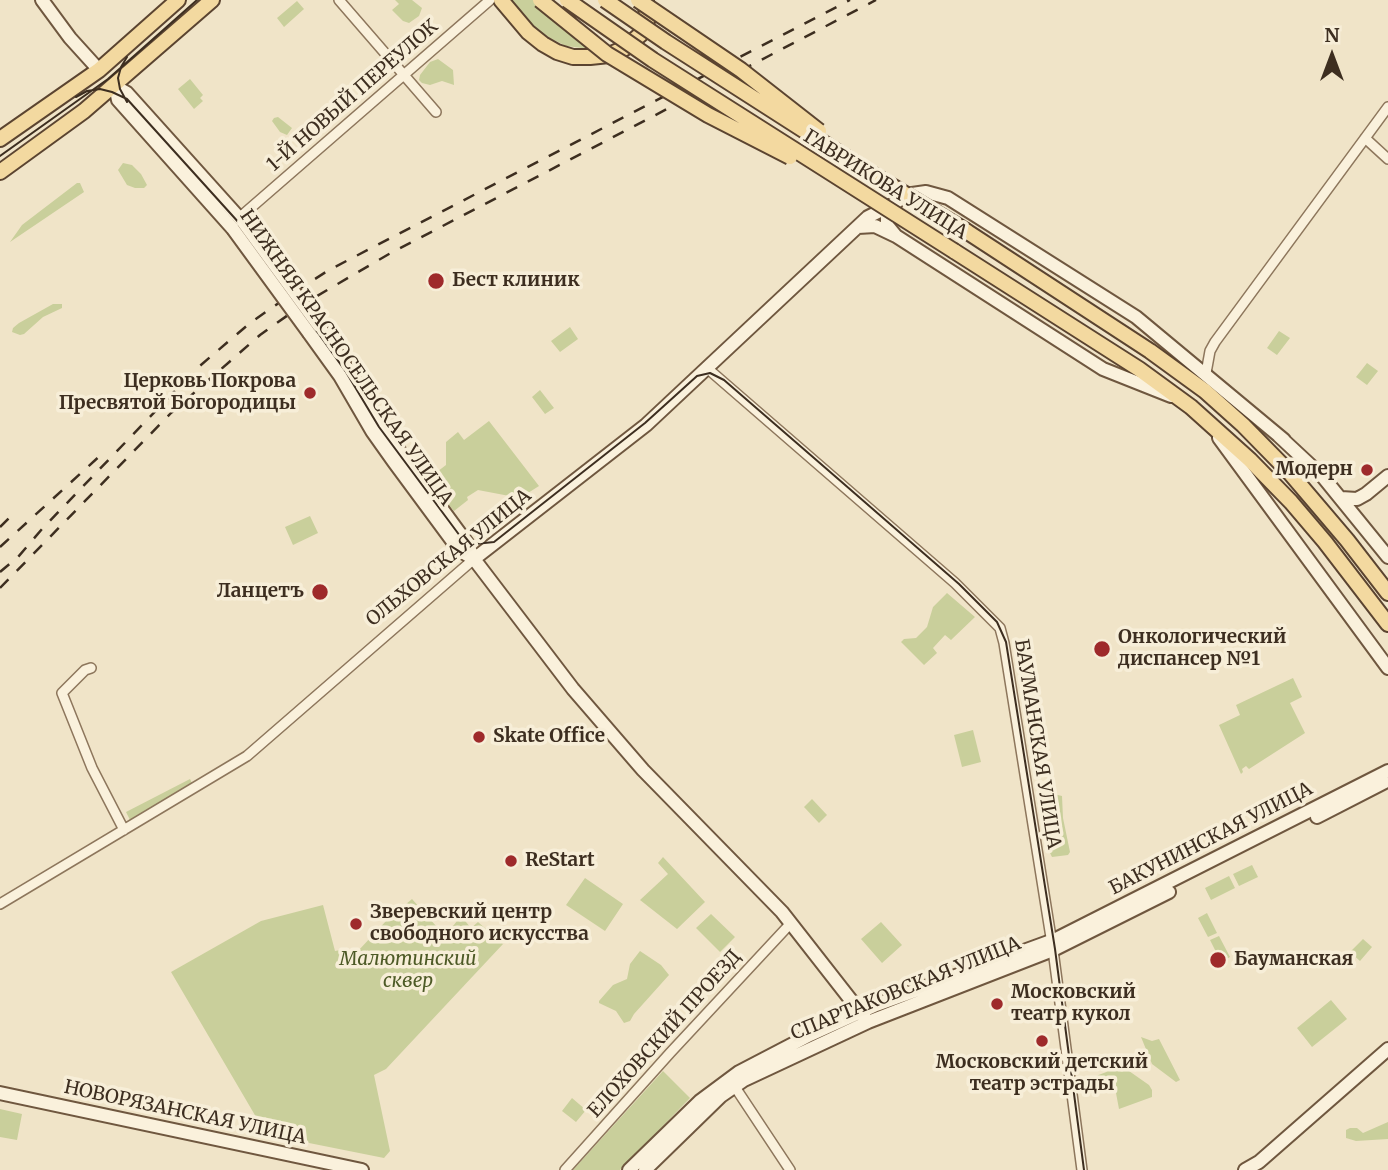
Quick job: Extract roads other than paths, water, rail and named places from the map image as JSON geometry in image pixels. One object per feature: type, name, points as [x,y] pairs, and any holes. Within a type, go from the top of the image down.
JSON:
[{"type":"main road","points":[[0,139],[99,70],[178,0]]},
{"type":"main road","points":[[0,172],[115,86],[212,0]]},
{"type":"main road","points":[[501,0],[528,32],[543,44],[573,57],[609,55],[625,48],[641,34],[647,21],[646,0]]},
{"type":"main road","points":[[540,0],[607,54],[708,115],[863,195]]},
{"type":"main road","name":"ГАВРИКОВА УЛИЦА","points":[[567,0],[653,60],[1139,369],[1183,400],[1250,460],[1291,502],[1388,624]]},
{"type":"main road","name":"ГАВРИКОВА УЛИЦА","points":[[605,0],[872,174],[966,231],[1150,351],[1196,385],[1271,453],[1331,521],[1388,593]]},
{"type":"main road","points":[[638,0],[741,70],[872,174]]},
{"type":"main road","points":[[99,70],[115,86]]},
{"type":"street","points":[[42,0],[70,38],[99,70]]},
{"type":"street","points":[[339,0],[436,112]]},
{"type":"street","name":"1-Й НОВЫЙ ПЕРЕУЛОК","points":[[238,223],[490,0]]},
{"type":"street","name":"НИЖНЯЯ КРАСНОСЕЛЬСКАЯ УЛИЦА","points":[[115,86],[118,100],[238,223],[314,330],[348,370],[381,426],[467,543],[474,559],[601,724],[792,923],[864,1017]]},
{"type":"street","points":[[1271,453],[1210,376],[1210,351],[1388,107]]},
{"type":"street","points":[[1365,138],[1388,159]]},
{"type":"street","name":"ОЛЬХОВСКАЯ УЛИЦА","points":[[0,904],[247,756],[474,559],[636,433],[868,217],[894,204],[905,195],[920,191],[948,198],[1136,317],[1210,376]]},
{"type":"street","points":[[894,204],[889,212],[887,225],[895,236]]},
{"type":"street","points":[[857,227],[875,226],[895,236],[1103,369],[1183,400]]},
{"type":"street","points":[[1150,351],[1284,440]]},
{"type":"street","name":"БАУМАНСКАЯ УЛИЦА","points":[[707,368],[932,563],[996,623],[1004,643],[1052,945],[1082,1170]]},
{"type":"street","points":[[1210,376],[1284,440],[1341,498],[1388,557]]},
{"type":"street","points":[[1207,420],[1388,668]]},
{"type":"street","points":[[1341,498],[1357,499],[1388,476]]},
{"type":"street","points":[[91,668],[85,670],[62,693],[92,768],[124,830]]},
{"type":"street","name":"БАКУНИНСКАЯ УЛИЦА","points":[[1052,945],[1388,771]]},
{"type":"street","name":"БАКУНИНСКАЯ УЛИЦА","points":[[1052,945],[1388,780]]},
{"type":"street","name":"ЕЛОХОВСКИЙ ПРОЕЗД","points":[[565,1170],[670,1052],[792,923]]},
{"type":"street","name":"СПАРТАКОВСКАЯ УЛИЦА","points":[[629,1170],[700,1101],[732,1082],[864,1017],[1052,945]]},
{"type":"street","points":[[1245,1170],[1262,1166],[1388,1049]]},
{"type":"street","points":[[732,1082],[790,1170]]},
{"type":"street","name":"СПАРТАКОВСКАЯ УЛИЦА","points":[[645,1170],[732,1082]]},
{"type":"street","name":"НОВОРЯЗАНСКАЯ УЛИЦА","points":[[0,1093],[362,1170]]},
{"type":"tram line","points":[[0,156],[108,79],[197,0]]},
{"type":"tram line","points":[[127,57],[118,78],[127,102]]},
{"type":"tram line","points":[[76,97],[87,91],[100,89],[127,99],[240,224],[346,372],[379,427],[463,540],[475,544],[494,542],[645,423],[697,376],[710,373],[724,380],[844,484],[959,584],[997,622],[1006,642],[1055,949],[1084,1170]]},
{"type":"railway","points":[[0,572],[18,557],[195,370],[250,323],[296,291],[329,270],[850,0]]},
{"type":"railway","points":[[0,588],[171,413],[260,335],[305,303],[389,254],[876,0]]},
{"type":"railway","points":[[0,547],[103,453]]},
{"type":"railway","points":[[0,527],[16,511]]},
{"type":"place","name":"Бест клиник","points":[[436,281]]},
{"type":"place","name":"Церковь Покрова Пресвятой Богородицы","points":[[310,393]]},
{"type":"place","name":"Модерн","points":[[1367,470]]},
{"type":"place","name":"Ланцетъ","points":[[320,592]]},
{"type":"place","name":"Онкологический диспансер №1","points":[[1102,649]]},
{"type":"place","name":"Skate Office","points":[[479,737]]},
{"type":"place","name":"ReStart","points":[[511,861]]},
{"type":"place","name":"Зверевский центр свободного искусства","points":[[356,924]]},
{"type":"place","name":"Бауманская","points":[[1218,960]]},
{"type":"place","name":"Московский театр кукол","points":[[997,1004]]},
{"type":"place","name":"Московский детский театр эстрады","points":[[1042,1041]]},
{"type":"park label","name":"Малютинский сквер","points":[[408,971]]}]
